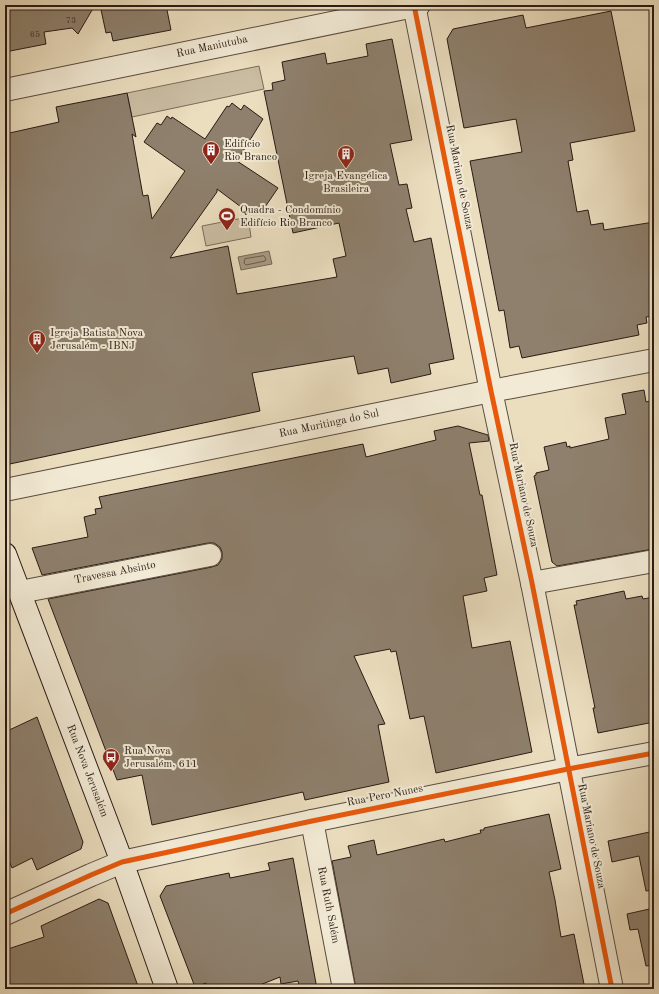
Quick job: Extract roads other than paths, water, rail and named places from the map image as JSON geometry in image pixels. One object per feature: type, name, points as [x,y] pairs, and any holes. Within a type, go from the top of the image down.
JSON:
[{"type":"street","name":"Rua Maniutuba","points":[[5,90],[416,5]]},
{"type":"street","name":"Rua Mariano de Souza","points":[[416,5],[491,391],[532,584],[612,989]]},
{"type":"street","name":"Rua Muritinga do Sul","points":[[5,490],[491,391],[654,360]]},
{"type":"street","name":"Rua Nova Jerusalém","points":[[5,554],[122,862],[167,989]]},
{"type":"street","name":"Travessa Absinto","points":[[20,592],[210,555]]},
{"type":"street","points":[[532,584],[654,561]]},
{"type":"street","name":"Rua Pero Nunes","points":[[5,914],[91,874],[122,862],[312,821],[654,753]]},
{"type":"street","name":"Rua Ruth Salém","points":[[312,821],[344,989]]},
{"type":"water","points":[[269,251],[272,264],[241,270],[238,257]]},
{"type":"place","name":"Edifício Rio Branco","points":[[211,165]]},
{"type":"place","name":"Igreja Evangélica Brasileira","points":[[346,169]]},
{"type":"place","name":"Quadra - Condomínio Edifício Rio Branco","points":[[227,231]]},
{"type":"place","name":"Igreja Batista Nova Jerusalém - IBNJ","points":[[37,354]]},
{"type":"place","name":"Rua Nova Jerusalém, 611","points":[[111,772]]}]
